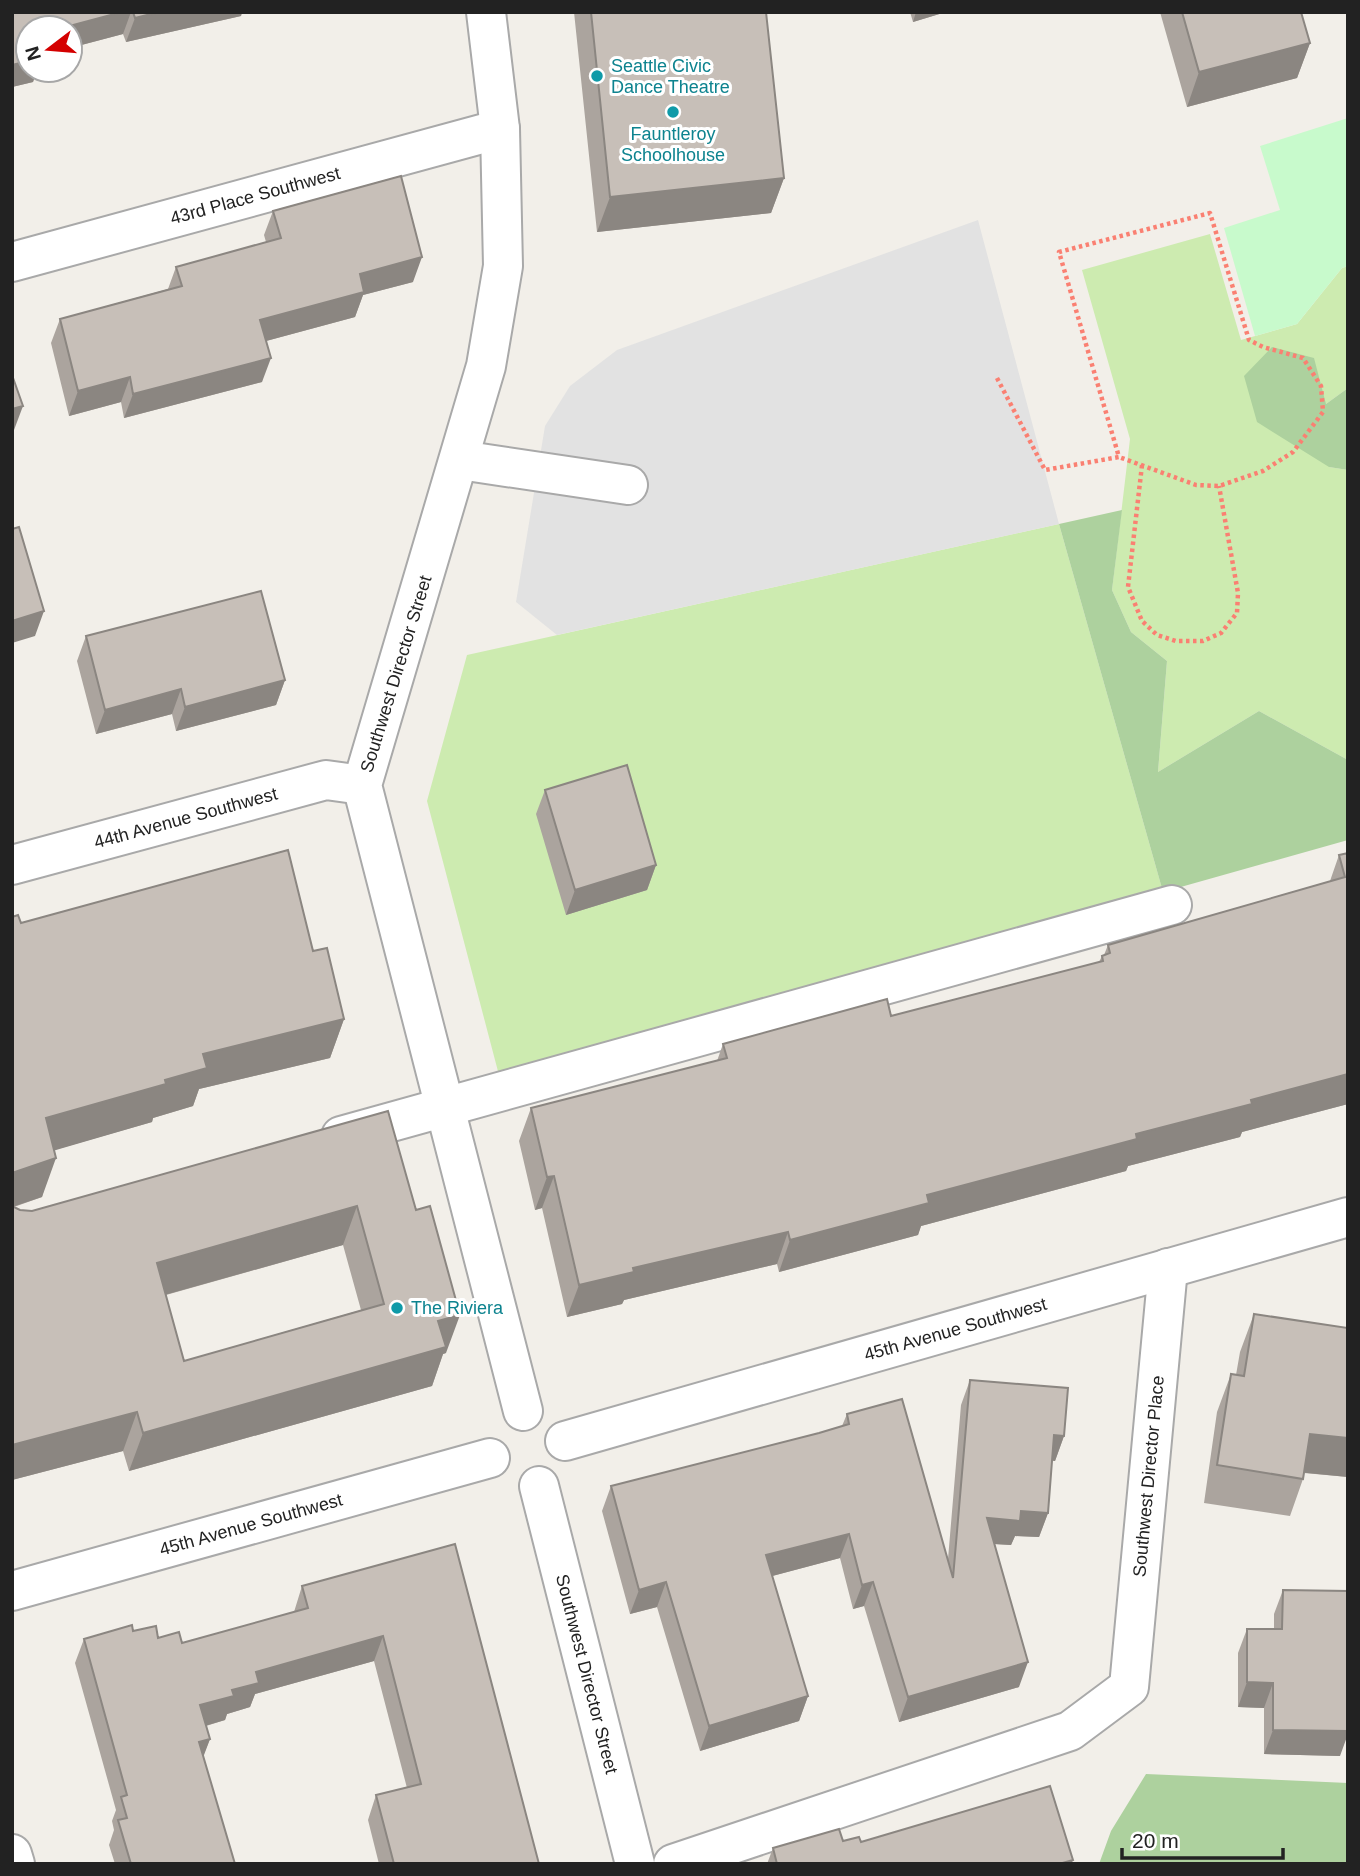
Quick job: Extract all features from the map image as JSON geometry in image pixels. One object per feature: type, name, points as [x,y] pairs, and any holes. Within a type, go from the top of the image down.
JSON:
[{"type":"street","name":"Southwest Director Street","points":[[486,12],[499,129],[503,266],[486,366],[362,785],[447,1106],[523,1411]]},
{"type":"street","name":"43rd Place Southwest","points":[[12,262],[499,129]]},
{"type":"street","points":[[460,460],[628,485]]},
{"type":"street","name":"44th Avenue Southwest","points":[[12,865],[326,780],[362,785]]},
{"type":"street","points":[[302,1147],[1172,905]]},
{"type":"street","name":"45th Avenue Southwest","points":[[565,1441],[1348,1217]]},
{"type":"street","name":"Southwest Director Place","points":[[673,1864],[1070,1731],[1129,1687],[1168,1268]]},
{"type":"street","points":[[523,1411],[544,1414],[554,1421],[565,1441],[565,1458],[560,1470],[539,1486],[513,1485],[494,1470],[488,1445],[498,1423],[508,1415],[523,1411]]},
{"type":"street","name":"45th Avenue Southwest","points":[[12,1591],[490,1458]]},
{"type":"street","name":"Southwest Director Street","points":[[539,1486],[635,1864]]},
{"type":"street","points":[[12,1854],[15,1864]]},
{"type":"path","points":[[997,378],[1045,470],[1119,457],[1196,485],[1219,486],[1263,471],[1293,452],[1323,412],[1321,386],[1303,358],[1263,347],[1249,340],[1210,214],[1059,252],[1119,457]]},
{"type":"path","points":[[1142,465],[1128,587],[1142,621],[1157,635],[1176,642],[1203,641],[1221,633],[1237,614],[1238,593],[1219,486]]},
{"type":"green space","points":[[1348,118],[1348,266],[1342,268],[1297,324],[1255,336],[1224,228],[1280,210],[1260,146]]},
{"type":"green space","points":[[1210,234],[1241,340],[1297,324],[1342,268],[1348,266],[1348,388],[1326,404],[1329,467],[1348,470],[1348,760],[1259,711],[1158,772],[1167,661],[1131,632],[1112,590],[1130,439],[1082,270]]},
{"type":"green space","points":[[1272,347],[1314,358],[1326,404],[1348,388],[1348,470],[1329,467],[1257,422],[1244,376]]},
{"type":"green space","points":[[1122,510],[1112,590],[1131,632],[1167,661],[1158,772],[1259,711],[1348,760],[1348,840],[1163,892],[1059,524]]},
{"type":"green space","points":[[1059,524],[1163,892],[500,1079],[427,801],[467,655]]},
{"type":"green space","points":[[1146,1774],[1348,1783],[1348,1864],[1099,1864],[1111,1831]]},
{"type":"shaded area","points":[[978,220],[1059,524],[557,635],[516,602],[545,426],[570,386],[617,350]]},
{"type":"building","points":[[12,12],[122,12],[84,22],[84,14],[14,14],[12,65]]},
{"type":"building","points":[[133,12],[159,12],[135,18]]},
{"type":"building","name":"Fauntleroy Schoolhouse","points":[[591,12],[766,12],[784,178],[610,197]]},
{"type":"building","points":[[1182,12],[1301,12],[1310,43],[1199,72]]},
{"type":"building","points":[[401,176],[422,257],[360,274],[364,292],[260,320],[271,358],[133,394],[130,377],[78,391],[60,319],[182,286],[176,267],[281,238],[273,211]]},
{"type":"building","points":[[12,375],[23,406],[12,409]]},
{"type":"building","points":[[19,527],[44,611],[12,621],[12,529]]},
{"type":"building","points":[[261,591],[285,680],[185,707],[181,689],[105,710],[86,636]]},
{"type":"building","points":[[627,765],[656,865],[575,890],[545,790]]},
{"type":"building","points":[[288,850],[313,951],[327,948],[344,1019],[203,1054],[207,1068],[165,1080],[166,1084],[46,1118],[56,1158],[12,1173],[12,917],[18,915],[21,923]]},
{"type":"building","points":[[1348,853],[1348,1074],[1251,1100],[1252,1104],[1136,1134],[1137,1139],[927,1195],[929,1203],[790,1240],[788,1232],[633,1268],[634,1272],[579,1285],[554,1176],[547,1177],[531,1108],[727,1058],[723,1044],[887,999],[891,1016],[1103,961],[1102,956],[1110,953],[1108,945],[1345,877],[1339,855]]},
{"type":"building","points":[[388,1111],[416,1210],[430,1206],[460,1315],[438,1321],[446,1347],[143,1433],[137,1412],[12,1445],[12,1206],[32,1211]],"holes":[[[357,1206],[384,1304],[184,1361],[157,1263]]]},
{"type":"building","points":[[1254,1314],[1348,1328],[1348,1438],[1310,1434],[1303,1479],[1217,1465],[1231,1374],[1244,1376]]},
{"type":"building","points":[[970,1380],[1068,1388],[1064,1436],[1054,1435],[1048,1513],[1021,1511],[1020,1521],[987,1518],[1028,1662],[908,1697],[873,1582],[862,1585],[849,1534],[766,1555],[808,1696],[709,1726],[666,1582],[639,1590],[611,1486],[819,1433],[849,1424],[847,1414],[902,1399],[953,1578]]},
{"type":"building","points":[[455,1544],[539,1864],[394,1864],[376,1795],[421,1784],[383,1636],[256,1672],[259,1683],[232,1690],[234,1696],[200,1705],[210,1739],[199,1742],[235,1864],[131,1864],[118,1820],[127,1818],[121,1797],[127,1795],[84,1639],[132,1625],[133,1631],[156,1626],[158,1638],[179,1632],[182,1643],[308,1608],[302,1586]]},
{"type":"building","points":[[1283,1590],[1348,1591],[1348,1731],[1273,1730],[1273,1683],[1247,1682],[1247,1629],[1282,1629]]},
{"type":"building","points":[[1050,1786],[1073,1860],[1059,1864],[777,1864],[773,1848],[839,1829],[843,1841],[859,1837],[861,1842]]},
{"type":"place","name":"Seattle Civic Dance Theatre","points":[[597,76]]},
{"type":"place","name":"Fauntleroy Schoolhouse","points":[[673,112]]},
{"type":"place","name":"The Riviera","points":[[397,1308]]}]
